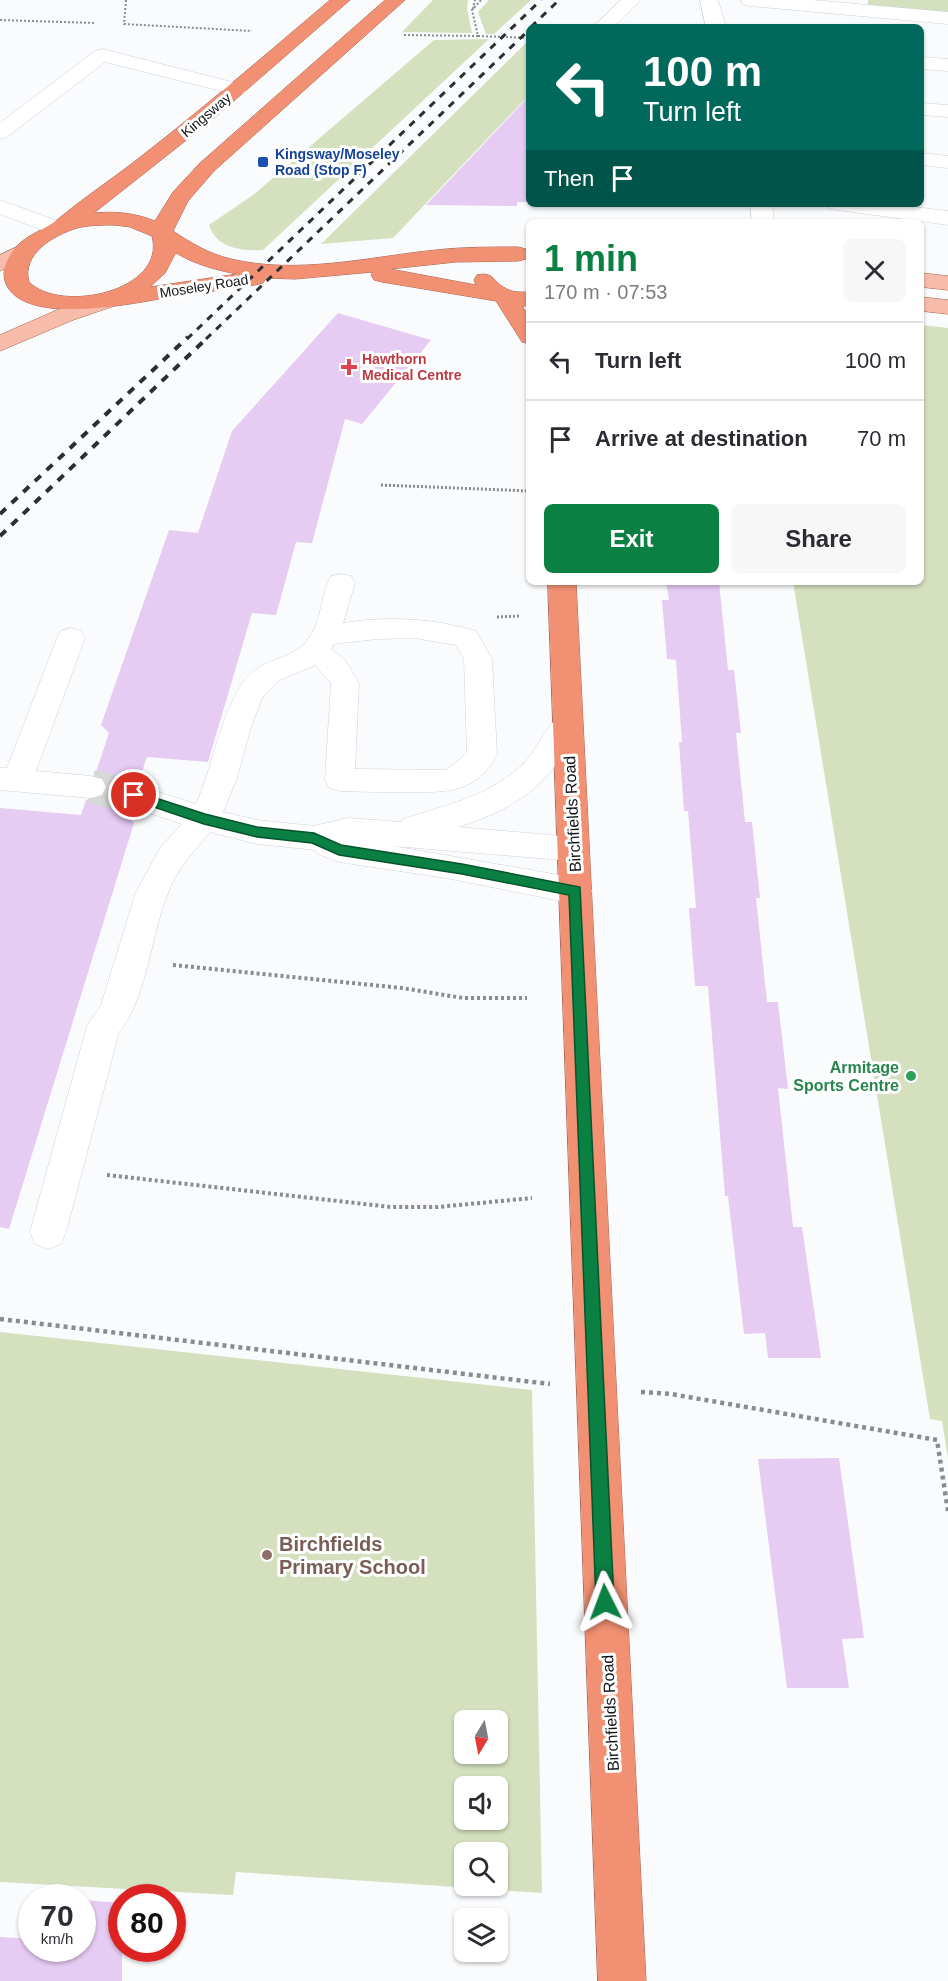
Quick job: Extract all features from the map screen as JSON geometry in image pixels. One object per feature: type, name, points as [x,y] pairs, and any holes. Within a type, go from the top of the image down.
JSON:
[{"type":"highway","name":"Kingsway","points":[[25,250],[133,175],[340,0]]},
{"type":"highway","points":[[108,300],[130,290],[160,266],[166,249],[163,233],[176,200],[207,167],[396,0]]},
{"type":"highway","name":"Moseley Road","points":[[60,226],[90,219],[135,221],[163,233],[188,252],[222,264],[267,271],[342,269],[437,257],[525,254]]},
{"type":"highway","name":"Moseley Road","points":[[25,250],[15,270],[15,280],[20,289],[29,294],[66,302],[108,300],[174,292],[298,271]]},
{"type":"highway","points":[[525,254],[493,262],[485,272],[487,285],[501,295],[526,331]]},
{"type":"highway","name":"Moseley Road","points":[[342,269],[435,283],[472,292],[526,298]]},
{"type":"highway","name":"Birchfields Road","points":[[562,585],[590,1192],[596,1389],[622,1981]]},
{"type":"main road","points":[[0,264],[25,250]]},
{"type":"main road","points":[[924,280],[948,283]]},
{"type":"main road","points":[[0,344],[65,315],[108,300]]},
{"type":"main road","points":[[924,304],[948,307]]},
{"type":"street","points":[[606,24],[632,0]]},
{"type":"street","points":[[708,0],[715,24]]},
{"type":"street","points":[[750,0],[948,18]]},
{"type":"street","points":[[0,133],[102,55],[237,89]]},
{"type":"street","points":[[924,63],[948,65]]},
{"type":"street","points":[[924,108],[948,111]]},
{"type":"street","points":[[924,159],[948,162]]},
{"type":"street","points":[[0,206],[60,226]]},
{"type":"street","points":[[861,207],[948,218]]},
{"type":"street","points":[[48,1232],[104,1026],[116,1012],[157,883],[171,857],[204,819],[223,776],[244,709],[256,685],[269,672],[318,645],[352,630],[430,629],[466,638],[478,659],[482,755],[465,774],[448,781],[340,780],[345,683],[335,667],[324,657],[318,645],[341,583]]},
{"type":"street","points":[[70,638],[9,779],[91,787]]},
{"type":"street","points":[[389,833],[440,821],[491,804],[536,770],[567,725]]},
{"type":"street","points":[[134,795],[204,819],[257,832],[314,838],[348,830],[573,849]]},
{"type":"street","points":[[314,838],[339,850],[456,868],[576,891]]},
{"type":"path","points":[[126,0],[124,24],[256,32]]},
{"type":"path","points":[[475,0],[472,10],[478,36]]},
{"type":"path","points":[[472,10],[481,0]]},
{"type":"path","points":[[0,20],[102,23]]},
{"type":"path","points":[[401,35],[526,38]]},
{"type":"path","points":[[381,485],[526,491]]},
{"type":"path","points":[[132,960],[402,988],[463,998],[527,998]]},
{"type":"path","points":[[65,1170],[391,1207],[438,1207],[532,1198]]},
{"type":"path","points":[[0,1319],[596,1389],[671,1394],[937,1440],[948,1511]]},
{"type":"green space","points":[[433,0],[468,0],[467,9],[472,33],[402,32]]},
{"type":"green space","points":[[489,0],[531,0],[494,34],[486,34],[478,12]]},
{"type":"green space","points":[[868,0],[948,0],[948,15],[868,8]]},
{"type":"green space","points":[[489,39],[263,250],[231,247],[224,244],[213,233],[209,225],[253,195],[434,40]]},
{"type":"green space","points":[[526,43],[526,98],[393,238],[321,244]]},
{"type":"green space","name":"Armitage Sports Centre","points":[[924,325],[948,328],[948,1459],[942,1421],[930,1419],[793,585],[924,585]]},
{"type":"green space","name":"Birchfields Primary School","points":[[0,1332],[532,1390],[542,1893],[508,1891],[508,1842],[454,1842],[454,1887],[236,1872],[233,1895],[186,1892],[186,1884],[108,1884],[108,1888],[96,1887],[96,1884],[0,1882]]},
{"type":"building","points":[[526,99],[526,202],[517,202],[517,206],[426,205]]},
{"type":"building","points":[[338,313],[431,340],[362,424],[345,419],[312,543],[296,542],[276,615],[252,613],[208,762],[147,757],[138,783],[133,782],[122,786],[117,795],[121,805],[130,809],[128,816],[134,823],[9,1229],[0,1227],[0,808],[81,815],[86,800],[104,796],[108,786],[104,778],[95,775],[109,733],[101,725],[169,530],[198,533],[232,431]]},
{"type":"building","points":[[666,585],[719,585],[728,670],[734,670],[741,733],[736,733],[745,822],[752,822],[760,898],[756,898],[767,1002],[778,1002],[788,1089],[778,1088],[793,1227],[802,1227],[821,1358],[768,1358],[765,1333],[744,1334],[728,1196],[725,1196],[708,986],[695,986],[689,908],[696,908],[688,811],[684,811],[676,660],[667,659],[662,600],[669,600]]},
{"type":"building","points":[[839,1458],[864,1638],[842,1639],[849,1688],[787,1688],[758,1459]]},
{"type":"building","points":[[96,1901],[108,1902],[108,1962],[122,1962],[122,1981],[0,1981],[0,1937],[18,1938],[18,1962],[96,1962]]},
{"type":"tunnel","points":[[91,787],[134,796]]},
{"type":"railway","points":[[187,339],[541,0]]},
{"type":"railway","points":[[534,24],[559,0]]},
{"type":"railway","points":[[206,339],[526,33]]},
{"type":"railway","points":[[0,514],[188,337]]},
{"type":"railway","points":[[0,536],[208,337]]},
{"type":"place","name":"Kingsway/Moseley Road (Stop F)","points":[[263,162]]},
{"type":"place","name":"Hawthorn Medical Centre","points":[[349,367]]},
{"type":"place","name":"Armitage Sports Centre","points":[[911,1076]]},
{"type":"place","name":"Birchfields Primary School","points":[[267,1555]]},
{"type":"route","points":[[134,795],[204,819],[257,832],[314,838],[339,850],[462,869],[576,891],[605,1602]]}]
